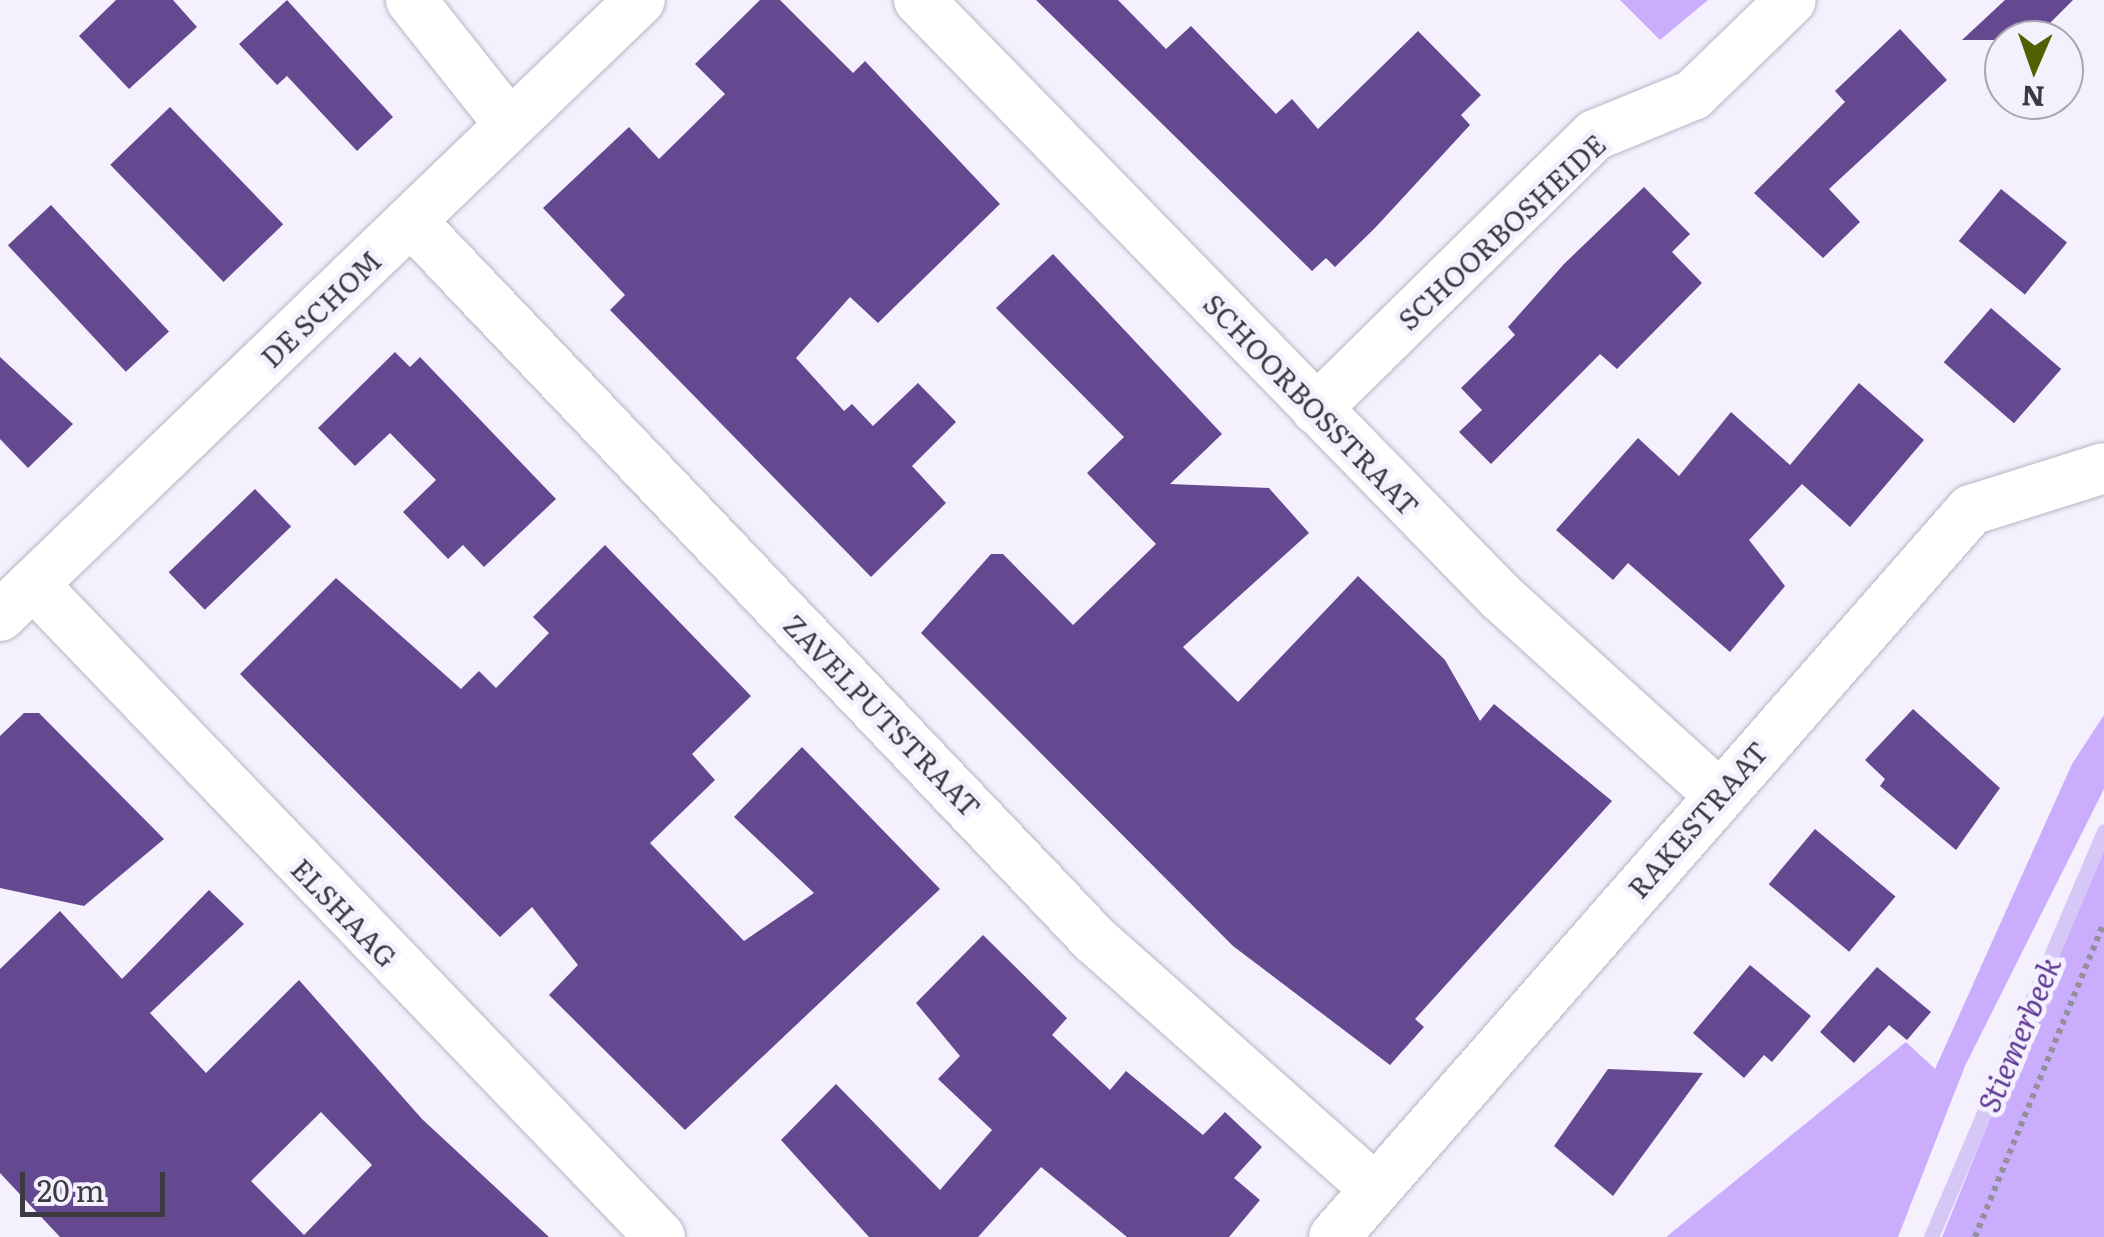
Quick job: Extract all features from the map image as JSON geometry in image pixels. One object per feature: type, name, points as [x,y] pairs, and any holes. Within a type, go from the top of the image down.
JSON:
[{"type":"street","points":[[410,0],[510,124]]},
{"type":"street","name":"DE SCHOM","points":[[16,600],[640,0]]},
{"type":"street","name":"SCHOORBOSSTRAAT","points":[[919,0],[1501,597],[1718,794]]},
{"type":"street","name":"SCHOORBOSHEIDE","points":[[1316,409],[1595,135],[1693,95],[1792,0]]},
{"type":"street","name":"ZAVELPUTSTRAAT","points":[[410,221],[1095,940],[1375,1189]]},
{"type":"street","name":"RAKESTRAAT","points":[[1334,1237],[1718,794],[1971,510],[2104,468]]},
{"type":"street","name":"ELSHAAG","points":[[16,600],[660,1237]]},
{"type":"path","points":[[1975,1237],[2104,922]]},
{"type":"shaded area","points":[[1620,0],[1708,0],[1660,40]]},
{"type":"shaded area","points":[[2104,715],[2104,789],[1965,1066],[1898,1237],[1666,1237],[1906,1042],[1935,1069],[2072,764]]},
{"type":"shaded area","points":[[2104,849],[2104,1237],[1942,1237],[2069,924]]},
{"type":"building","points":[[116,0],[173,0],[197,27],[129,89],[79,36]]},
{"type":"building","points":[[287,0],[393,117],[357,151],[287,76],[277,85],[239,44]]},
{"type":"building","points":[[760,0],[780,0],[853,73],[865,61],[1000,204],[878,323],[850,297],[796,358],[844,411],[852,404],[873,426],[918,383],[956,422],[912,466],[946,503],[871,577],[610,310],[625,295],[543,208],[629,127],[659,159],[725,94],[695,64]]},
{"type":"building","points":[[1036,0],[1118,0],[1166,49],[1191,26],[1276,114],[1292,99],[1318,129],[1418,31],[1481,95],[1461,115],[1470,125],[1375,228],[1335,267],[1326,258],[1312,271]]},
{"type":"building","points":[[2005,0],[2073,0],[2053,20],[1984,20],[1984,40],[1962,40]]},
{"type":"building","points":[[1900,29],[1947,80],[1829,189],[1860,222],[1823,258],[1754,193],[1845,102],[1835,91]]},
{"type":"building","points":[[170,107],[283,224],[224,282],[110,165]]},
{"type":"building","points":[[1644,187],[1690,234],[1672,252],[1702,283],[1617,369],[1600,354],[1491,464],[1459,432],[1482,410],[1461,388],[1515,335],[1508,327],[1564,264]]},
{"type":"building","points":[[2001,189],[2067,242],[2025,295],[1959,241]]},
{"type":"building","points":[[51,205],[169,332],[126,372],[8,245]]},
{"type":"building","points":[[1053,254],[1222,434],[1170,484],[1269,488],[1309,533],[1183,647],[1238,702],[1358,576],[1445,660],[1480,721],[1494,704],[1612,801],[1415,1019],[1424,1027],[1390,1065],[1233,946],[921,633],[991,554],[1003,554],[1073,625],[1156,544],[1087,473],[1124,437],[996,308]]},
{"type":"building","points":[[1991,308],[2061,369],[2014,423],[1944,362]]},
{"type":"building","points":[[395,352],[410,367],[420,357],[556,499],[484,567],[463,545],[448,559],[403,512],[436,480],[390,433],[355,466],[318,428]]},
{"type":"building","points":[[0,357],[73,424],[28,468],[0,439]]},
{"type":"building","points":[[1859,383],[1924,440],[1850,527],[1802,484],[1749,540],[1785,586],[1730,652],[1628,563],[1613,580],[1556,530],[1638,438],[1679,476],[1731,412],[1790,465]]},
{"type":"building","points":[[255,489],[291,526],[205,610],[169,572]]},
{"type":"building","points":[[605,545],[751,696],[692,754],[715,780],[650,843],[744,941],[814,893],[734,817],[802,747],[940,889],[685,1130],[549,995],[578,965],[532,907],[500,937],[240,674],[336,578],[461,689],[479,671],[496,688],[549,633],[533,617]]},
{"type":"building","points":[[1913,709],[2000,788],[1956,850],[1880,786],[1885,779],[1865,760]]},
{"type":"building","points":[[24,713],[39,713],[164,839],[84,906],[0,888],[0,736]]},
{"type":"building","points":[[1815,829],[1895,896],[1849,952],[1769,884]]},
{"type":"building","points":[[209,890],[244,924],[150,1013],[206,1073],[299,980],[422,1119],[549,1237],[60,1237],[0,1173],[0,969],[60,911],[122,979]],"holes":[[[321,1112],[372,1165],[304,1235],[251,1181]]]},
{"type":"building","points":[[983,935],[1067,1018],[1052,1035],[1110,1090],[1126,1071],[1203,1135],[1225,1112],[1262,1147],[1234,1178],[1260,1200],[1229,1237],[1127,1237],[1041,1167],[978,1237],[869,1237],[781,1140],[836,1084],[940,1190],[992,1130],[938,1079],[960,1056],[916,1003]]},
{"type":"building","points":[[1750,965],[1811,1016],[1772,1062],[1764,1055],[1744,1078],[1693,1033]]},
{"type":"building","points":[[1877,967],[1931,1012],[1907,1040],[1889,1025],[1854,1063],[1820,1032]]},
{"type":"building","points":[[1608,1069],[1703,1073],[1613,1196],[1554,1146]]},
{"type":"waterway","name":"Stiemerbeek","points":[[1931,1237],[2104,831]]}]
